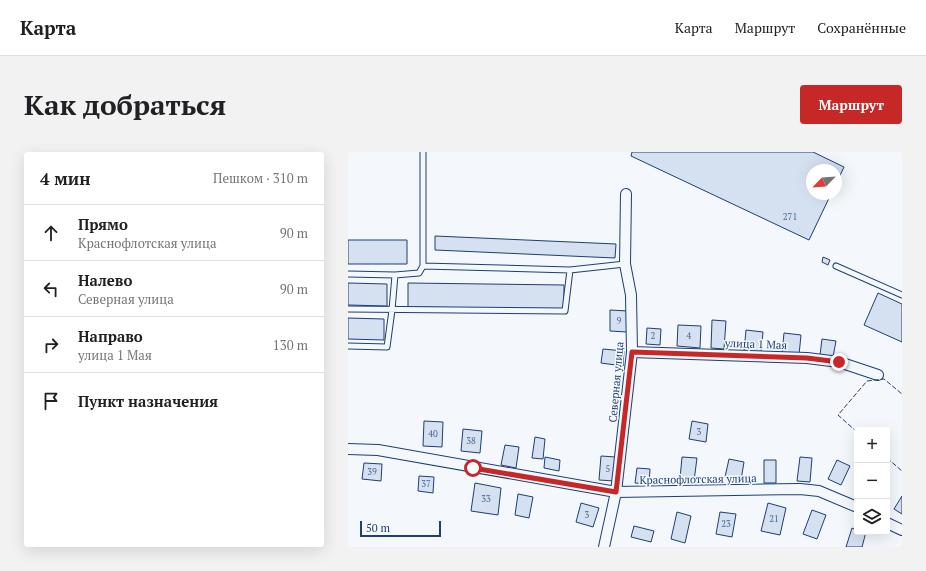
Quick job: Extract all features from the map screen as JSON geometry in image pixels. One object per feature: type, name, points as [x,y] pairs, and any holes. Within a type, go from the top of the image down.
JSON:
[{"type":"street","name":"Северная улица","points":[[604,547],[616,492],[632,352],[631,295],[624,264],[626,194]]},
{"type":"street","name":"улица 1 Мая","points":[[632,352],[807,358],[839,362],[878,375]]},
{"type":"street","name":"Краснофлотская улица","points":[[348,449],[378,450],[616,492],[800,489],[819,492],[854,506]]},
{"type":"street","points":[[890,524],[902,530]]},
{"type":"lane","points":[[348,274],[395,275],[418,273],[423,266],[423,152]]},
{"type":"lane","points":[[423,266],[570,270],[624,264]]},
{"type":"lane","points":[[836,266],[902,295]]},
{"type":"lane","points":[[348,309],[565,311],[570,270]]},
{"type":"lane","points":[[348,346],[386,347],[392,310],[395,275]]},
{"type":"building","points":[[632,152],[813,152],[838,164],[806,164],[806,200],[828,200],[809,240],[631,156]]},
{"type":"building","points":[[435,236],[616,244],[615,258],[435,250]]},
{"type":"building","points":[[348,240],[407,240],[407,264],[348,264]]},
{"type":"building","points":[[823,257],[830,260],[828,265],[822,262]]},
{"type":"building","points":[[348,283],[387,284],[387,306],[348,305]]},
{"type":"building","points":[[408,283],[564,285],[564,309],[408,307]]},
{"type":"building","points":[[878,293],[902,304],[902,342],[864,325]]},
{"type":"building","points":[[610,310],[628,311],[627,332],[610,331]]},
{"type":"building","points":[[348,318],[384,319],[384,340],[348,339]]},
{"type":"building","points":[[712,320],[726,321],[724,349],[711,348]]},
{"type":"building","points":[[678,325],[701,326],[700,348],[677,346]]},
{"type":"building","points":[[647,328],[661,329],[660,345],[646,344]]},
{"type":"building","points":[[746,330],[763,332],[761,353],[744,351]]},
{"type":"building","points":[[784,333],[801,335],[799,355],[782,353]]},
{"type":"building","points":[[822,339],[836,341],[833,357],[820,355]]},
{"type":"building","points":[[603,349],[624,351],[623,366],[601,363]]},
{"type":"building","points":[[424,421],[443,422],[442,447],[423,446]]},
{"type":"building","points":[[692,421],[708,424],[706,442],[689,439]]},
{"type":"building","points":[[463,429],[482,431],[480,453],[461,451]]},
{"type":"building","points":[[535,437],[545,439],[543,459],[532,458]]},
{"type":"building","points":[[505,445],[519,447],[516,468],[501,465]]},
{"type":"building","points":[[601,456],[616,457],[615,481],[599,480]]},
{"type":"building","points":[[545,457],[560,460],[559,471],[544,468]]},
{"type":"building","points":[[682,457],[697,458],[694,481],[680,479]]},
{"type":"building","points":[[800,457],[812,458],[810,482],[797,481]]},
{"type":"building","points":[[729,459],[744,462],[741,480],[725,477]]},
{"type":"building","points":[[764,460],[776,460],[776,483],[764,483]]},
{"type":"building","points":[[837,460],[850,466],[841,485],[828,479]]},
{"type":"building","points":[[364,463],[382,464],[381,481],[362,479]]},
{"type":"building","points":[[637,468],[650,469],[649,484],[635,483]]},
{"type":"building","points":[[419,476],[434,477],[433,493],[418,491]]},
{"type":"building","points":[[475,483],[501,488],[498,515],[471,511]]},
{"type":"building","points":[[518,494],[533,497],[529,518],[515,515]]},
{"type":"building","points":[[902,496],[902,514],[894,509]]},
{"type":"building","points":[[581,503],[599,508],[593,527],[576,522]]},
{"type":"building","points":[[768,503],[786,508],[780,535],[761,531]]},
{"type":"building","points":[[812,510],[826,515],[817,539],[803,534]]},
{"type":"building","points":[[677,512],[691,516],[685,543],[671,539]]},
{"type":"building","points":[[720,512],[736,514],[732,537],[716,534]]},
{"type":"building","points":[[634,526],[654,531],[651,542],[631,537]]},
{"type":"building","points":[[852,528],[854,529],[854,535],[865,535],[862,547],[846,547]]},
{"type":"fence","points":[[854,429],[838,415],[867,381],[884,379],[902,394]]},
{"type":"fence","points":[[890,461],[902,471]]},
{"type":"route","points":[[473,468],[616,492],[632,352],[807,358],[839,362]]}]
